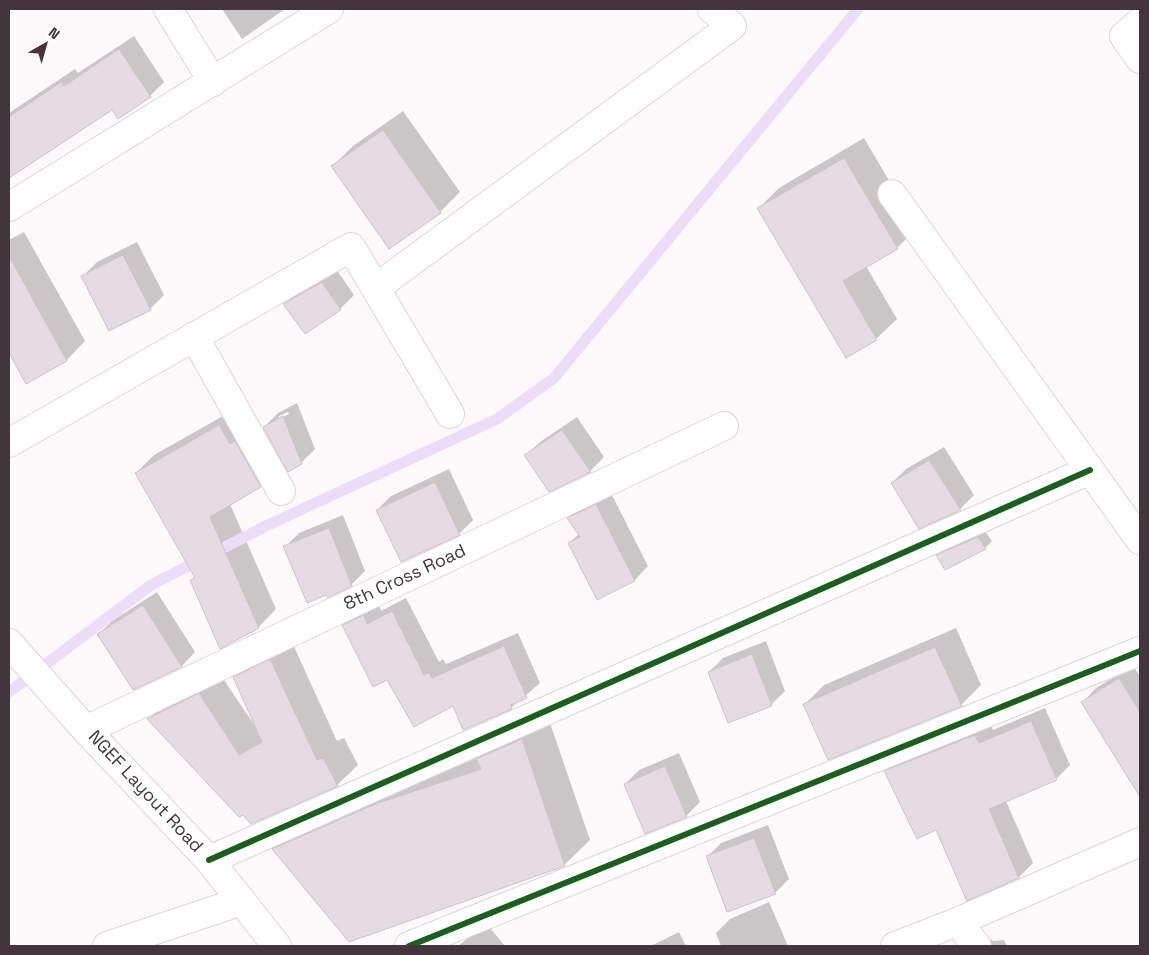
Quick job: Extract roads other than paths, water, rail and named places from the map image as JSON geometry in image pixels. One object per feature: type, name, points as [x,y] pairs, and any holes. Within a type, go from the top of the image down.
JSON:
[{"type":"street","points":[[168,9],[213,82]]},
{"type":"street","points":[[9,207],[329,9]]},
{"type":"street","points":[[377,287],[732,26],[712,9]]},
{"type":"street","points":[[1140,22],[1124,36],[1140,59]]},
{"type":"street","points":[[892,194],[1140,540]]},
{"type":"street","points":[[9,443],[351,247],[377,287],[450,414]]},
{"type":"street","points":[[194,336],[281,490]]},
{"type":"street","name":"8th Cross Road","points":[[86,730],[724,426]]},
{"type":"street","points":[[209,860],[1090,470]]},
{"type":"street","name":"NGEF Layout Road","points":[[14,649],[50,687],[86,730],[209,860],[277,946]]},
{"type":"street","points":[[409,946],[1140,651]]},
{"type":"street","points":[[894,946],[957,922],[1140,842]]},
{"type":"street","points":[[107,946],[242,901]]},
{"type":"street","points":[[957,922],[977,946]]},
{"type":"waterway","points":[[9,692],[151,585],[268,525],[497,419],[554,378],[858,9]]}]
